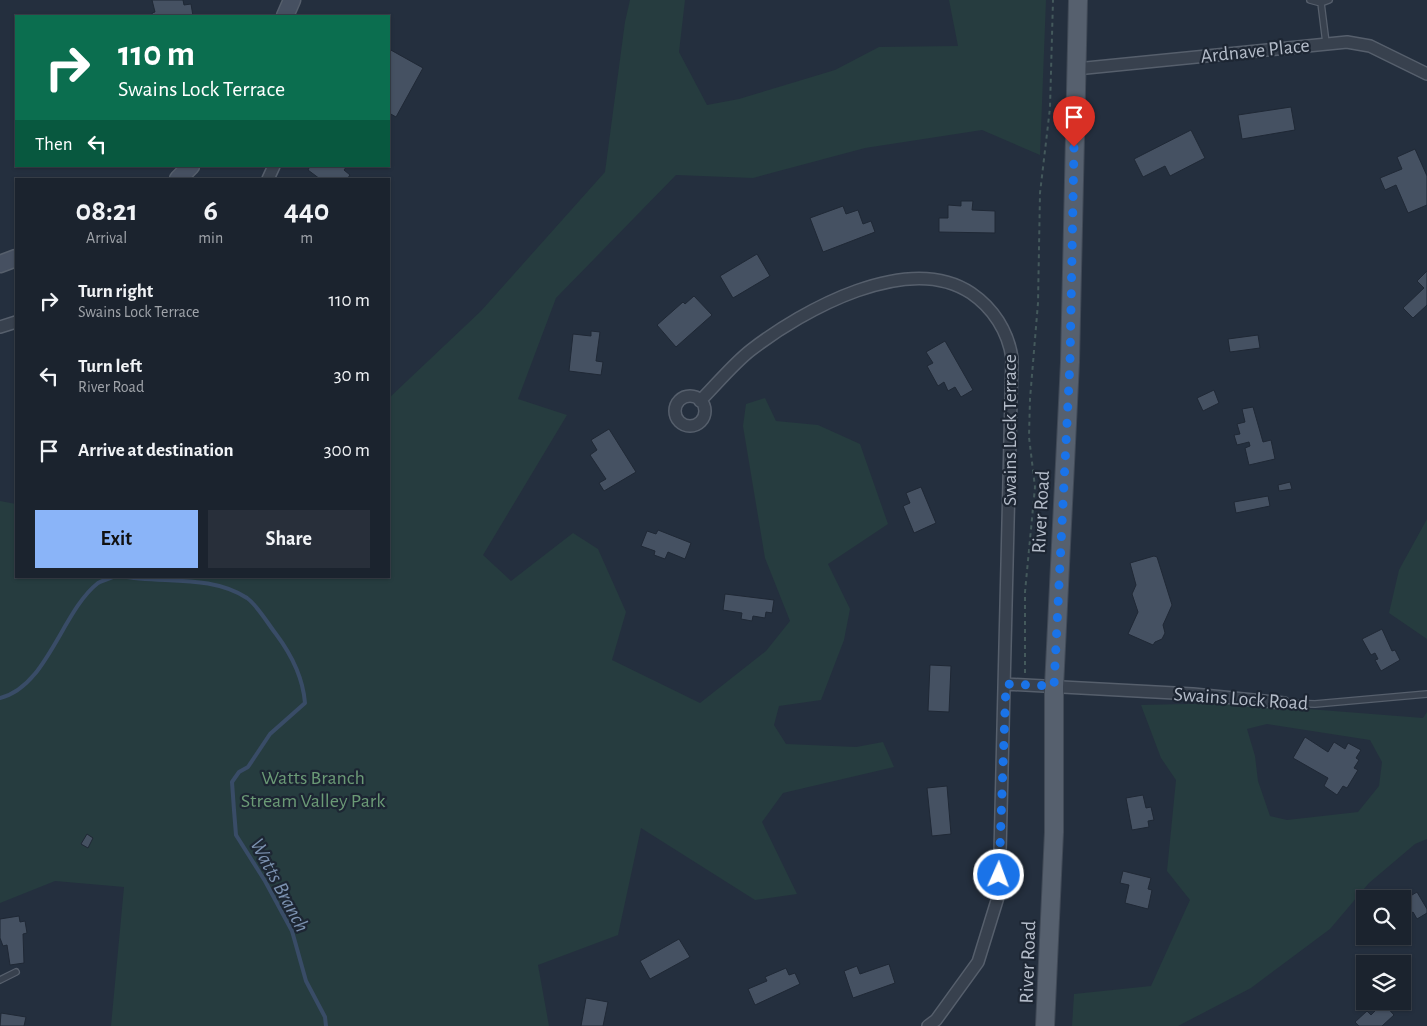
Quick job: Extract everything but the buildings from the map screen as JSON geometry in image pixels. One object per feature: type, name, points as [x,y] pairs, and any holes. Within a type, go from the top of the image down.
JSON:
[{"type":"main road","points":[[285,15],[292,0]]},
{"type":"main road","name":"River Road","points":[[1045,1026],[1054,832],[1054,686],[1070,362],[1078,0]]},
{"type":"main road","points":[[179,178],[190,167]]},
{"type":"main road","points":[[0,264],[15,258]]},
{"type":"street","name":"Ardnave Place","points":[[1076,69],[1346,42],[1370,46],[1427,74]]},
{"type":"street","name":"Swains Lock Terrace","points":[[700,401],[750,351],[781,329],[830,302],[868,288],[902,279],[924,278],[946,281],[962,288],[983,301],[1005,333],[1010,345],[1012,358],[1006,684],[999,894],[978,962],[936,1020],[928,1026]]},
{"type":"street","points":[[0,327],[15,322]]},
{"type":"street","points":[[1006,684],[1054,686]]},
{"type":"street","name":"Swains Lock Road","points":[[1054,686],[1192,694],[1284,703]]},
{"type":"lane","points":[[1310,0],[1321,3],[1329,0]]},
{"type":"lane","points":[[1321,3],[1326,43]]},
{"type":"lane","name":"Swains Lock Road","points":[[1284,703],[1324,703],[1427,694]]},
{"type":"lane","points":[[0,980],[16,972]]},
{"type":"path","points":[[1025,684],[1024,616],[1035,487],[1029,437],[1030,399],[1038,311],[1040,193],[1050,108],[1053,0]]},
{"type":"green space","name":"Watts Branch Stream Valley Park","points":[[630,0],[685,0],[679,52],[707,105],[739,99],[835,70],[879,47],[958,46],[949,0],[1046,0],[1040,155],[982,130],[865,148],[753,178],[676,175],[556,298],[518,399],[567,415],[483,555],[511,581],[573,533],[598,549],[626,612],[612,660],[700,703],[766,651],[790,621],[765,558],[743,426],[746,404],[765,398],[776,421],[818,425],[860,444],[888,524],[828,564],[850,609],[844,640],[821,700],[779,706],[774,725],[786,744],[856,747],[883,742],[894,767],[783,793],[762,822],[797,894],[755,900],[641,828],[618,935],[538,965],[549,1026],[111,1026],[124,887],[55,881],[0,903],[0,501],[15,504],[15,578],[390,578],[390,397],[481,311],[605,172],[625,22]]},
{"type":"green space","points":[[1427,519],[1427,639],[1389,613],[1399,570]]},
{"type":"green space","points":[[1231,703],[1423,718],[1427,712],[1427,839],[1415,844],[1363,890],[1356,890],[1356,898],[1330,929],[1251,988],[1178,1026],[1072,1026],[1074,994],[1151,986],[1190,900],[1167,871],[1176,780],[1161,758],[1141,705]],"holes":[[[1267,724],[1370,740],[1382,762],[1379,786],[1358,812],[1287,820],[1270,816],[1258,781],[1255,756],[1247,729]]]},
{"type":"waterway","name":"Watts Branch","points":[[0,698],[16,691],[30,679],[42,664],[85,596],[98,583],[110,578]]},
{"type":"waterway","name":"Watts Branch","points":[[137,578],[202,583],[233,590],[251,601],[259,610],[281,642],[295,667],[302,684],[305,703],[270,734],[248,767],[239,772],[232,782],[236,835],[265,881],[292,931],[306,981],[325,1017],[326,1026]]},
{"type":"route","points":[[999,875],[1006,684],[1054,686],[1061,504],[1070,362],[1074,147]]}]
